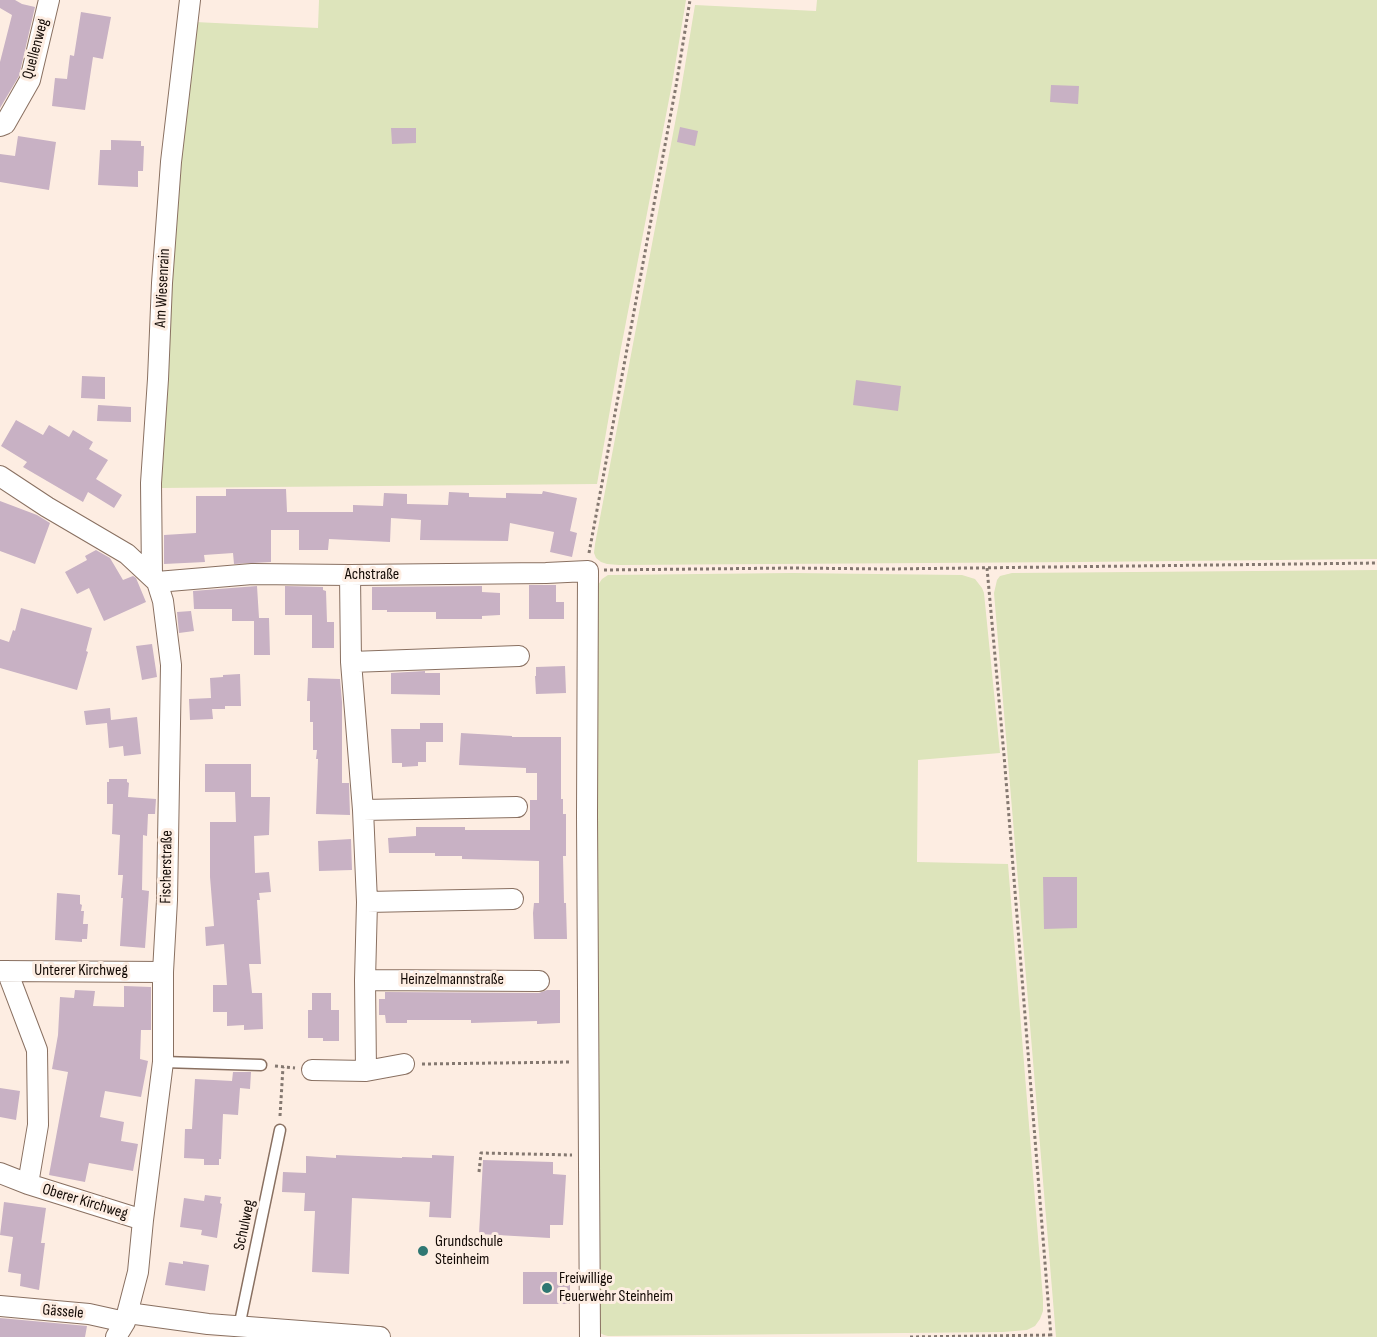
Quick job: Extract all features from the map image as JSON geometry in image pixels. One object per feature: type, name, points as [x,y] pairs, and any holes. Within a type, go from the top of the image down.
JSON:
[{"type":"street","name":"Quellenweg","points":[[0,126],[5,124],[30,80],[49,0]]},
{"type":"street","name":"Am Wiesenrain","points":[[154,579],[151,483],[162,283],[171,162],[190,0]]},
{"type":"street","points":[[0,476],[47,507],[127,554],[154,579]]},
{"type":"street","points":[[588,571],[590,1337]]},
{"type":"street","name":"Achstraße","points":[[154,579],[252,574],[350,575],[588,571]]},
{"type":"street","points":[[350,575],[351,662],[363,810],[367,902],[366,1071]]},
{"type":"street","name":"Fischerstraße","points":[[123,1324],[138,1272],[142,1220],[164,1062],[163,972],[167,900],[171,665],[164,601],[154,579]]},
{"type":"street","points":[[351,662],[519,656]]},
{"type":"street","points":[[363,810],[517,807]]},
{"type":"street","points":[[367,902],[513,899]]},
{"type":"street","name":"Unterer Kirchweg","points":[[4,971],[163,972]]},
{"type":"street","name":"Oberer Kirchweg","points":[[4,971],[37,1050],[38,1125],[28,1184]]},
{"type":"street","name":"Heinzelmannstraße","points":[[365,980],[539,981]]},
{"type":"street","points":[[312,1070],[366,1071],[404,1064]]},
{"type":"street","name":"Oberer Kirchweg","points":[[0,1173],[142,1220]]},
{"type":"street","name":"Gässele","points":[[0,1306],[89,1314],[123,1324],[208,1330],[240,1327],[377,1337]]},
{"type":"lane","points":[[164,1062],[261,1065]]},
{"type":"lane","name":"Schulweg","points":[[240,1327],[280,1130]]},
{"type":"path","points":[[690,0],[589,552],[588,571],[1377,563]]},
{"type":"path","points":[[910,1337],[1051,1336],[987,568]]},
{"type":"path","points":[[404,1064],[588,1062]]},
{"type":"path","points":[[261,1065],[312,1070]]},
{"type":"path","points":[[280,1130],[283,1067]]},
{"type":"path","points":[[479,1172],[481,1153],[589,1156]]},
{"type":"green space","points":[[319,0],[686,0],[597,484],[159,488],[181,135],[195,22],[318,28]]},
{"type":"green space","points":[[817,0],[1377,0],[1377,559],[619,565],[607,564],[596,558],[595,544],[679,102],[695,5],[816,11]]},
{"type":"green space","points":[[1377,570],[1377,1337],[1056,1337],[994,593],[997,580],[1000,576],[1012,573]]},
{"type":"green space","points":[[792,573],[962,575],[975,579],[984,593],[1000,753],[918,760],[917,862],[1008,864],[1043,1299],[1040,1319],[1035,1326],[1027,1330],[608,1336],[598,1332],[594,684],[598,585],[608,575]]},
{"type":"building","points":[[0,0],[15,0],[35,7],[19,76],[0,108],[0,62],[12,15],[0,8]]},
{"type":"building","points":[[81,12],[111,17],[103,59],[93,57],[85,110],[52,106],[55,78],[67,79],[70,55],[74,56]]},
{"type":"building","points":[[1051,85],[1079,86],[1078,104],[1050,102]]},
{"type":"building","points":[[680,127],[698,131],[695,146],[677,142]]},
{"type":"building","points":[[391,128],[416,128],[416,143],[392,144]]},
{"type":"building","points":[[18,136],[56,142],[49,190],[0,182],[0,154],[15,156]]},
{"type":"building","points":[[111,140],[141,141],[141,146],[144,146],[143,171],[138,171],[138,187],[98,185],[100,150],[111,150]]},
{"type":"building","points":[[82,376],[105,377],[105,399],[81,398]]},
{"type":"building","points":[[856,380],[901,386],[898,411],[853,405]]},
{"type":"building","points":[[98,405],[131,407],[131,422],[97,421]]},
{"type":"building","points":[[16,420],[43,435],[49,425],[69,437],[73,430],[93,442],[89,449],[108,460],[96,479],[122,495],[114,508],[88,492],[83,502],[23,467],[27,462],[1,446]]},
{"type":"building","points":[[226,489],[286,489],[287,512],[353,512],[353,505],[383,506],[384,493],[407,494],[407,504],[448,505],[449,492],[469,493],[469,497],[506,498],[506,493],[542,494],[543,491],[577,498],[570,531],[577,533],[572,557],[550,552],[554,532],[510,523],[508,541],[420,540],[421,520],[391,518],[390,542],[329,539],[328,550],[299,550],[299,530],[271,530],[271,562],[234,564],[233,553],[204,555],[205,562],[164,564],[164,535],[196,533],[196,496],[226,496]]},
{"type":"building","points":[[0,501],[37,515],[50,523],[35,564],[0,551]]},
{"type":"building","points":[[96,550],[110,558],[123,580],[133,576],[136,578],[146,602],[104,621],[89,588],[77,594],[65,572],[87,560],[85,556]]},
{"type":"building","points":[[529,585],[556,585],[556,602],[564,602],[564,619],[529,619]]},
{"type":"building","points":[[257,586],[259,618],[269,618],[270,655],[254,655],[254,621],[232,621],[232,609],[194,609],[193,591]]},
{"type":"building","points":[[285,586],[323,587],[326,591],[327,622],[334,622],[334,648],[312,648],[312,615],[285,615]]},
{"type":"building","points":[[482,586],[482,592],[500,593],[500,615],[482,616],[482,619],[436,619],[436,612],[372,610],[372,587]]},
{"type":"building","points":[[21,608],[92,628],[77,690],[0,668],[0,639],[9,642],[13,630],[15,631]]},
{"type":"building","points":[[191,611],[194,631],[179,633],[177,612]]},
{"type":"building","points":[[152,644],[157,677],[142,680],[136,646]]},
{"type":"building","points":[[565,666],[566,693],[536,694],[536,667]]},
{"type":"building","points":[[425,671],[425,673],[440,673],[440,695],[391,694],[391,673]]},
{"type":"building","points":[[240,674],[241,706],[212,709],[213,719],[190,720],[189,699],[211,698],[210,678]]},
{"type":"building","points":[[308,678],[340,679],[342,783],[349,783],[350,815],[316,814],[318,759],[316,759],[317,750],[313,750],[313,722],[310,722],[310,701],[307,701]]},
{"type":"building","points":[[110,708],[111,720],[137,717],[141,754],[124,756],[123,746],[109,748],[107,723],[86,725],[84,711]]},
{"type":"building","points":[[420,723],[443,723],[443,742],[426,742],[426,762],[418,762],[418,766],[402,767],[402,763],[392,763],[391,729],[420,729]]},
{"type":"building","points":[[461,733],[512,737],[561,737],[561,799],[563,799],[563,814],[566,814],[566,856],[563,856],[567,939],[534,939],[534,903],[539,903],[539,861],[462,859],[462,856],[435,856],[435,853],[389,853],[388,838],[416,836],[416,827],[530,830],[530,800],[537,800],[537,773],[526,773],[526,768],[459,765]]},
{"type":"building","points":[[205,764],[251,764],[251,797],[270,797],[269,835],[254,836],[255,873],[269,872],[271,892],[259,893],[260,900],[257,900],[261,964],[249,964],[252,993],[262,993],[263,1029],[244,1030],[244,1025],[227,1026],[227,1012],[213,1012],[213,985],[227,985],[224,944],[206,946],[205,927],[214,926],[210,877],[210,822],[236,822],[235,792],[205,792]]},
{"type":"building","points":[[109,779],[127,779],[128,797],[156,799],[155,814],[148,814],[147,836],[143,835],[142,890],[149,891],[145,948],[120,946],[123,875],[118,875],[120,835],[112,834],[113,804],[107,804]]},
{"type":"building","points":[[351,839],[352,870],[319,871],[318,841]]},
{"type":"building","points":[[1043,877],[1077,877],[1077,928],[1044,929]]},
{"type":"building","points":[[57,893],[80,895],[81,911],[84,911],[83,924],[88,924],[87,939],[82,939],[82,942],[55,940]]},
{"type":"building","points":[[124,986],[151,987],[151,1030],[141,1030],[140,1059],[148,1061],[141,1097],[105,1091],[100,1117],[124,1122],[121,1141],[138,1144],[133,1171],[89,1163],[85,1182],[49,1175],[68,1072],[52,1069],[58,1035],[60,997],[74,998],[75,990],[95,991],[93,1006],[124,1007]]},
{"type":"building","points":[[547,990],[560,990],[560,1023],[407,1020],[407,1023],[386,1023],[385,1015],[379,1015],[379,999],[385,999],[385,992],[539,993]]},
{"type":"building","points":[[312,993],[331,993],[331,1010],[339,1010],[339,1041],[308,1038],[308,1010],[312,1010]]},
{"type":"building","points":[[233,1072],[251,1072],[250,1089],[240,1088],[238,1115],[223,1114],[219,1165],[204,1165],[204,1159],[184,1158],[185,1129],[192,1129],[195,1079],[232,1081]]},
{"type":"building","points":[[0,1088],[20,1091],[16,1120],[0,1117]]},
{"type":"building","points":[[336,1155],[402,1158],[432,1158],[432,1155],[454,1156],[451,1218],[429,1217],[430,1202],[352,1198],[349,1274],[312,1272],[315,1211],[304,1211],[305,1193],[282,1192],[283,1172],[306,1173],[306,1156],[336,1158]]},
{"type":"building","points":[[483,1160],[553,1162],[553,1174],[566,1175],[563,1225],[550,1225],[550,1238],[479,1234]]},
{"type":"building","points":[[205,1195],[221,1197],[217,1238],[201,1235],[202,1230],[180,1227],[184,1198],[204,1201]]},
{"type":"building","points":[[4,1202],[46,1208],[41,1243],[45,1243],[39,1290],[20,1286],[21,1274],[8,1272],[13,1237],[0,1235]]},
{"type":"building","points":[[183,1261],[209,1265],[205,1291],[165,1285],[169,1262],[183,1264]]},
{"type":"building","name":"Freiwillige Feuerwehr Steinheim","points":[[523,1272],[570,1272],[570,1304],[523,1304]]},
{"type":"building","points":[[0,1318],[87,1326],[85,1337],[0,1337]]},
{"type":"place","name":"Grundschule Steinheim","points":[[423,1251]]},
{"type":"place","name":"Freiwillige Feuerwehr Steinheim","points":[[547,1288]]}]
